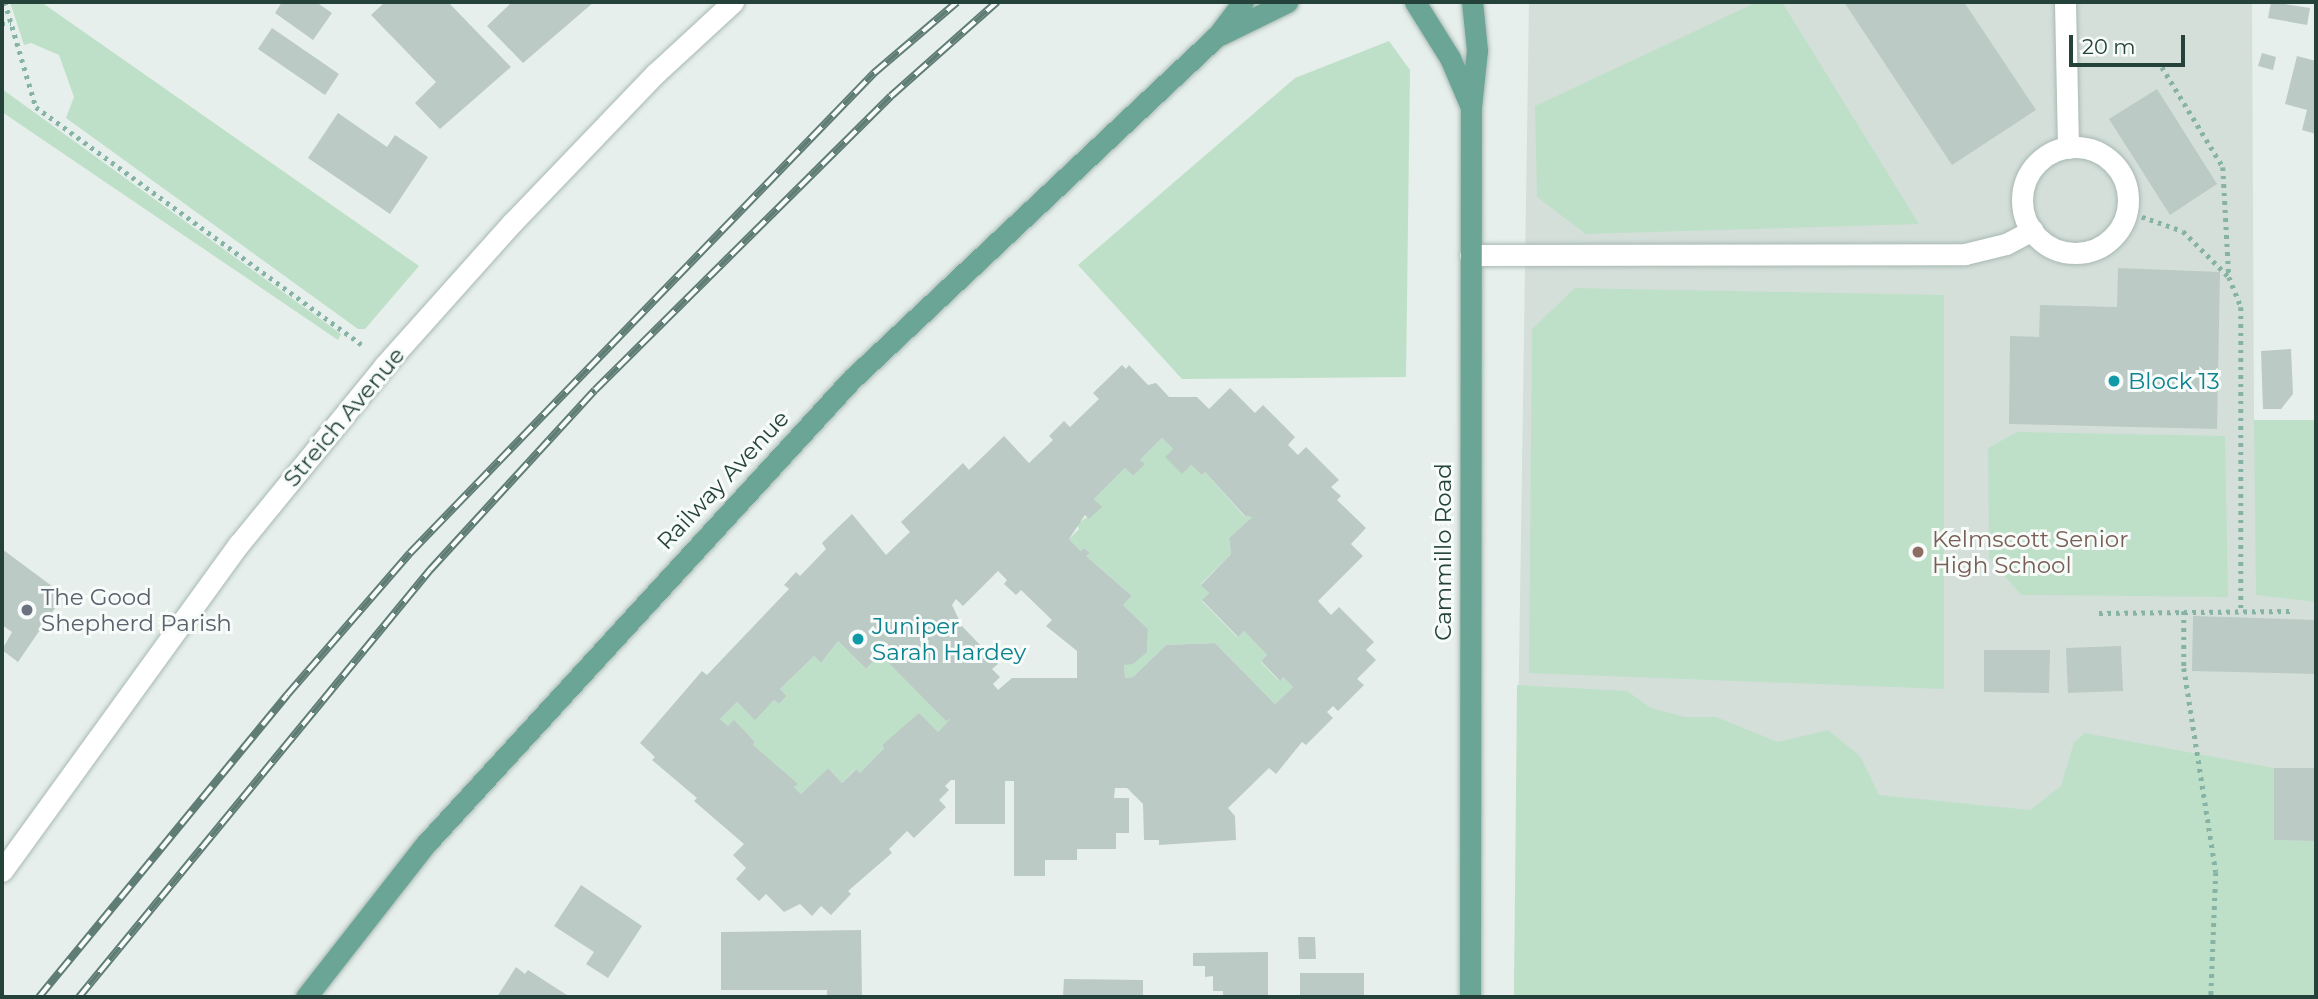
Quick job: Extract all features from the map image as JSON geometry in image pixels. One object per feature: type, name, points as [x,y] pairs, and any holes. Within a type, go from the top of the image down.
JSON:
[{"type":"main road","name":"Railway Avenue","points":[[306,997],[425,846],[852,379],[1218,36],[1243,2]]},
{"type":"main road","name":"Railway Avenue","points":[[1218,36],[1287,2]]},
{"type":"main road","name":"Cammillo Road","points":[[1415,2],[1450,58],[1471,107]]},
{"type":"main road","name":"Cammillo Road","points":[[1470,997],[1471,107],[1477,50],[1472,2]]},
{"type":"street","name":"Streich Avenue","points":[[2,871],[239,544],[384,366],[522,213],[656,73],[733,2]]},
{"type":"street","points":[[2065,2],[2068,148]]},
{"type":"street","points":[[2068,148],[2092,150],[2107,159],[2126,187],[2126,211],[2115,235],[2085,252],[2052,248],[2032,230],[2022,206],[2029,172],[2041,158],[2068,148]]},
{"type":"street","points":[[1470,255],[1965,254],[2006,244],[2032,230]]},
{"type":"path","points":[[5,2],[36,107],[365,346]]},
{"type":"path","points":[[2,24],[11,24]]},
{"type":"path","points":[[2162,67],[2223,167],[2229,277],[2241,307],[2241,611]]},
{"type":"path","points":[[2126,211],[2183,231],[2229,277]]},
{"type":"path","points":[[2184,611],[2184,668],[2216,872],[2211,997]]},
{"type":"path","points":[[2099,613],[2290,611]]},
{"type":"shaded area","name":"Kelmscott Senior High School","points":[[1529,2],[2252,2],[2254,420],[2316,420],[2316,997],[1514,997]]},
{"type":"green space","points":[[10,2],[41,2],[419,266],[365,329],[358,329],[66,118],[74,97],[59,55],[31,43],[24,45]]},
{"type":"green space","points":[[1757,2],[1782,2],[1919,224],[1586,234],[1537,197],[1535,106]]},
{"type":"green space","points":[[1389,41],[1410,70],[1406,377],[1182,379],[1078,265],[1295,78]]},
{"type":"green space","points":[[2,89],[341,334],[338,340],[2,112]]},
{"type":"green space","points":[[1575,288],[1944,295],[1944,689],[1529,673],[1532,329]]},
{"type":"green space","points":[[2254,420],[2316,420],[2316,602],[2256,595]]},
{"type":"green space","points":[[2017,432],[2225,436],[2228,597],[2021,595],[1989,558],[1988,448]]},
{"type":"green space","points":[[1162,438],[1173,449],[1182,473],[1191,465],[1202,475],[1205,472],[1244,516],[1252,517],[1229,538],[1231,554],[1201,584],[1209,593],[1202,601],[1237,637],[1244,631],[1267,655],[1261,662],[1279,681],[1283,677],[1293,687],[1275,704],[1215,643],[1166,645],[1133,677],[1125,678],[1124,665],[1147,652],[1148,629],[1123,605],[1132,596],[1086,556],[1089,553],[1085,548],[1081,551],[1069,539],[1079,529],[1077,524],[1101,507],[1094,499],[1125,468],[1133,476],[1144,464],[1140,460]]},
{"type":"green space","points":[[838,641],[866,669],[880,654],[951,718],[938,732],[919,714],[882,745],[884,748],[860,773],[855,769],[842,783],[828,768],[801,794],[794,787],[797,784],[753,745],[755,742],[734,721],[728,726],[720,719],[737,702],[755,719],[774,700],[779,704],[787,696],[780,689],[814,656],[821,663]]},
{"type":"green space","points":[[1517,685],[1627,691],[1651,708],[1685,717],[1716,717],[1778,742],[1828,730],[1860,756],[1879,795],[2030,810],[2061,786],[2074,742],[2085,733],[2274,768],[2274,840],[2316,841],[2316,997],[1514,997]]},
{"type":"building","points":[[282,2],[316,2],[332,13],[313,40],[275,13]]},
{"type":"building","points":[[385,2],[448,2],[511,67],[440,129],[415,103],[436,82],[371,15]]},
{"type":"building","points":[[512,2],[594,2],[523,63],[487,26]]},
{"type":"building","points":[[1844,2],[1964,2],[2036,110],[1952,165]]},
{"type":"building","points":[[2271,2],[2310,8],[2307,25],[2268,18]]},
{"type":"building","points":[[272,28],[339,74],[325,95],[258,49]]},
{"type":"building","points":[[2262,53],[2276,57],[2273,70],[2258,66]]},
{"type":"building","points":[[2297,56],[2316,61],[2316,134],[2302,130],[2307,110],[2285,104]]},
{"type":"building","points":[[2157,89],[2217,184],[2170,215],[2109,119]]},
{"type":"building","points":[[338,113],[387,147],[395,135],[428,157],[390,214],[308,158]]},
{"type":"building","name":"Block 13","points":[[2118,268],[2220,272],[2217,429],[2009,424],[2010,336],[2039,337],[2040,305],[2117,307]]},
{"type":"building","points":[[2291,349],[2293,394],[2281,409],[2263,409],[2261,351]]},
{"type":"building","name":"Juniper Sarah Hardey","points":[[1122,365],[1126,369],[1129,365],[1148,385],[1156,383],[1169,397],[1197,397],[1209,409],[1230,388],[1255,413],[1263,405],[1295,437],[1288,445],[1298,455],[1306,447],[1339,480],[1331,487],[1341,496],[1337,500],[1366,528],[1351,544],[1363,556],[1318,601],[1331,615],[1339,607],[1374,642],[1366,650],[1376,660],[1357,679],[1364,685],[1338,711],[1333,706],[1327,712],[1333,718],[1306,745],[1302,742],[1276,774],[1269,768],[1228,808],[1235,816],[1236,840],[1159,845],[1159,840],[1144,840],[1143,804],[1127,788],[1115,788],[1114,798],[1129,798],[1129,833],[1116,833],[1116,849],[1077,849],[1077,860],[1045,860],[1045,876],[1014,876],[1014,781],[1005,781],[1005,824],[955,824],[955,780],[951,780],[945,786],[949,790],[939,800],[946,807],[914,838],[907,831],[889,849],[892,853],[848,891],[851,894],[831,915],[821,906],[812,916],[800,904],[784,912],[766,894],[759,901],[736,879],[746,868],[733,855],[744,844],[694,801],[697,798],[652,760],[655,757],[640,743],[702,671],[707,675],[789,589],[784,585],[796,572],[800,576],[826,549],[822,543],[852,514],[886,555],[910,532],[901,522],[963,463],[969,470],[1004,436],[1029,463],[1053,440],[1049,436],[1064,421],[1070,427],[1099,399],[1093,393]],"holes":[[[1162,438],[1173,449],[1165,457],[1182,474],[1191,465],[1202,475],[1205,472],[1245,516],[1252,517],[1229,538],[1231,554],[1201,585],[1209,593],[1202,600],[1238,637],[1244,631],[1267,655],[1261,661],[1280,681],[1283,677],[1293,687],[1275,704],[1215,643],[1166,645],[1133,677],[1125,678],[1124,665],[1133,664],[1147,652],[1148,629],[1123,605],[1132,596],[1086,556],[1090,553],[1084,548],[1081,551],[1069,539],[1085,515],[1089,519],[1102,507],[1094,499],[1125,468],[1133,476],[1145,464],[1140,460]],[[998,571],[1007,580],[1004,584],[1016,595],[1021,590],[1052,620],[1046,626],[1077,651],[1077,678],[1012,678],[998,690],[993,684],[1000,677],[992,669],[998,664],[962,626],[952,605],[956,599],[963,606]],[[838,641],[866,669],[880,654],[946,721],[951,718],[938,732],[919,713],[882,745],[884,748],[860,773],[856,769],[842,783],[828,768],[801,794],[794,787],[798,784],[753,745],[755,742],[734,720],[728,726],[720,719],[737,702],[755,720],[774,700],[779,704],[787,696],[780,689],[814,656],[821,663]]]},
{"type":"building","name":"The Good Shepherd Parish","points":[[2,549],[64,595],[18,662],[2,650],[12,632],[2,625]]},
{"type":"building","points":[[2193,616],[2316,620],[2316,674],[2192,671]]},
{"type":"building","points":[[2121,646],[2123,691],[2068,693],[2066,648]]},
{"type":"building","points":[[1984,650],[2050,650],[2049,693],[1984,692]]},
{"type":"building","points":[[2274,768],[2316,768],[2316,841],[2274,840]]},
{"type":"building","points":[[581,885],[642,926],[608,978],[586,964],[594,952],[554,926]]},
{"type":"building","points":[[861,930],[862,997],[827,997],[827,990],[721,990],[721,932]]},
{"type":"building","points":[[1298,937],[1315,937],[1316,959],[1299,959]]},
{"type":"building","points":[[1268,952],[1268,997],[1223,997],[1223,991],[1213,991],[1213,976],[1205,977],[1205,966],[1193,966],[1193,953]]},
{"type":"building","points":[[516,967],[525,974],[528,970],[570,997],[497,997]]},
{"type":"building","points":[[1300,973],[1364,973],[1364,997],[1300,997]]},
{"type":"building","points":[[1064,979],[1143,980],[1143,997],[1063,997]]},
{"type":"railway","points":[[39,997],[287,695],[410,553],[874,73],[957,2]]},
{"type":"railway","points":[[79,997],[430,570],[595,390],[891,96],[997,2]]},
{"type":"place","name":"Block 13","points":[[2114,381]]},
{"type":"place","name":"Kelmscott Senior High School","points":[[1918,552]]},
{"type":"place","name":"The Good Shepherd Parish","points":[[27,610]]},
{"type":"place","name":"Juniper Sarah Hardey","points":[[858,639]]}]
